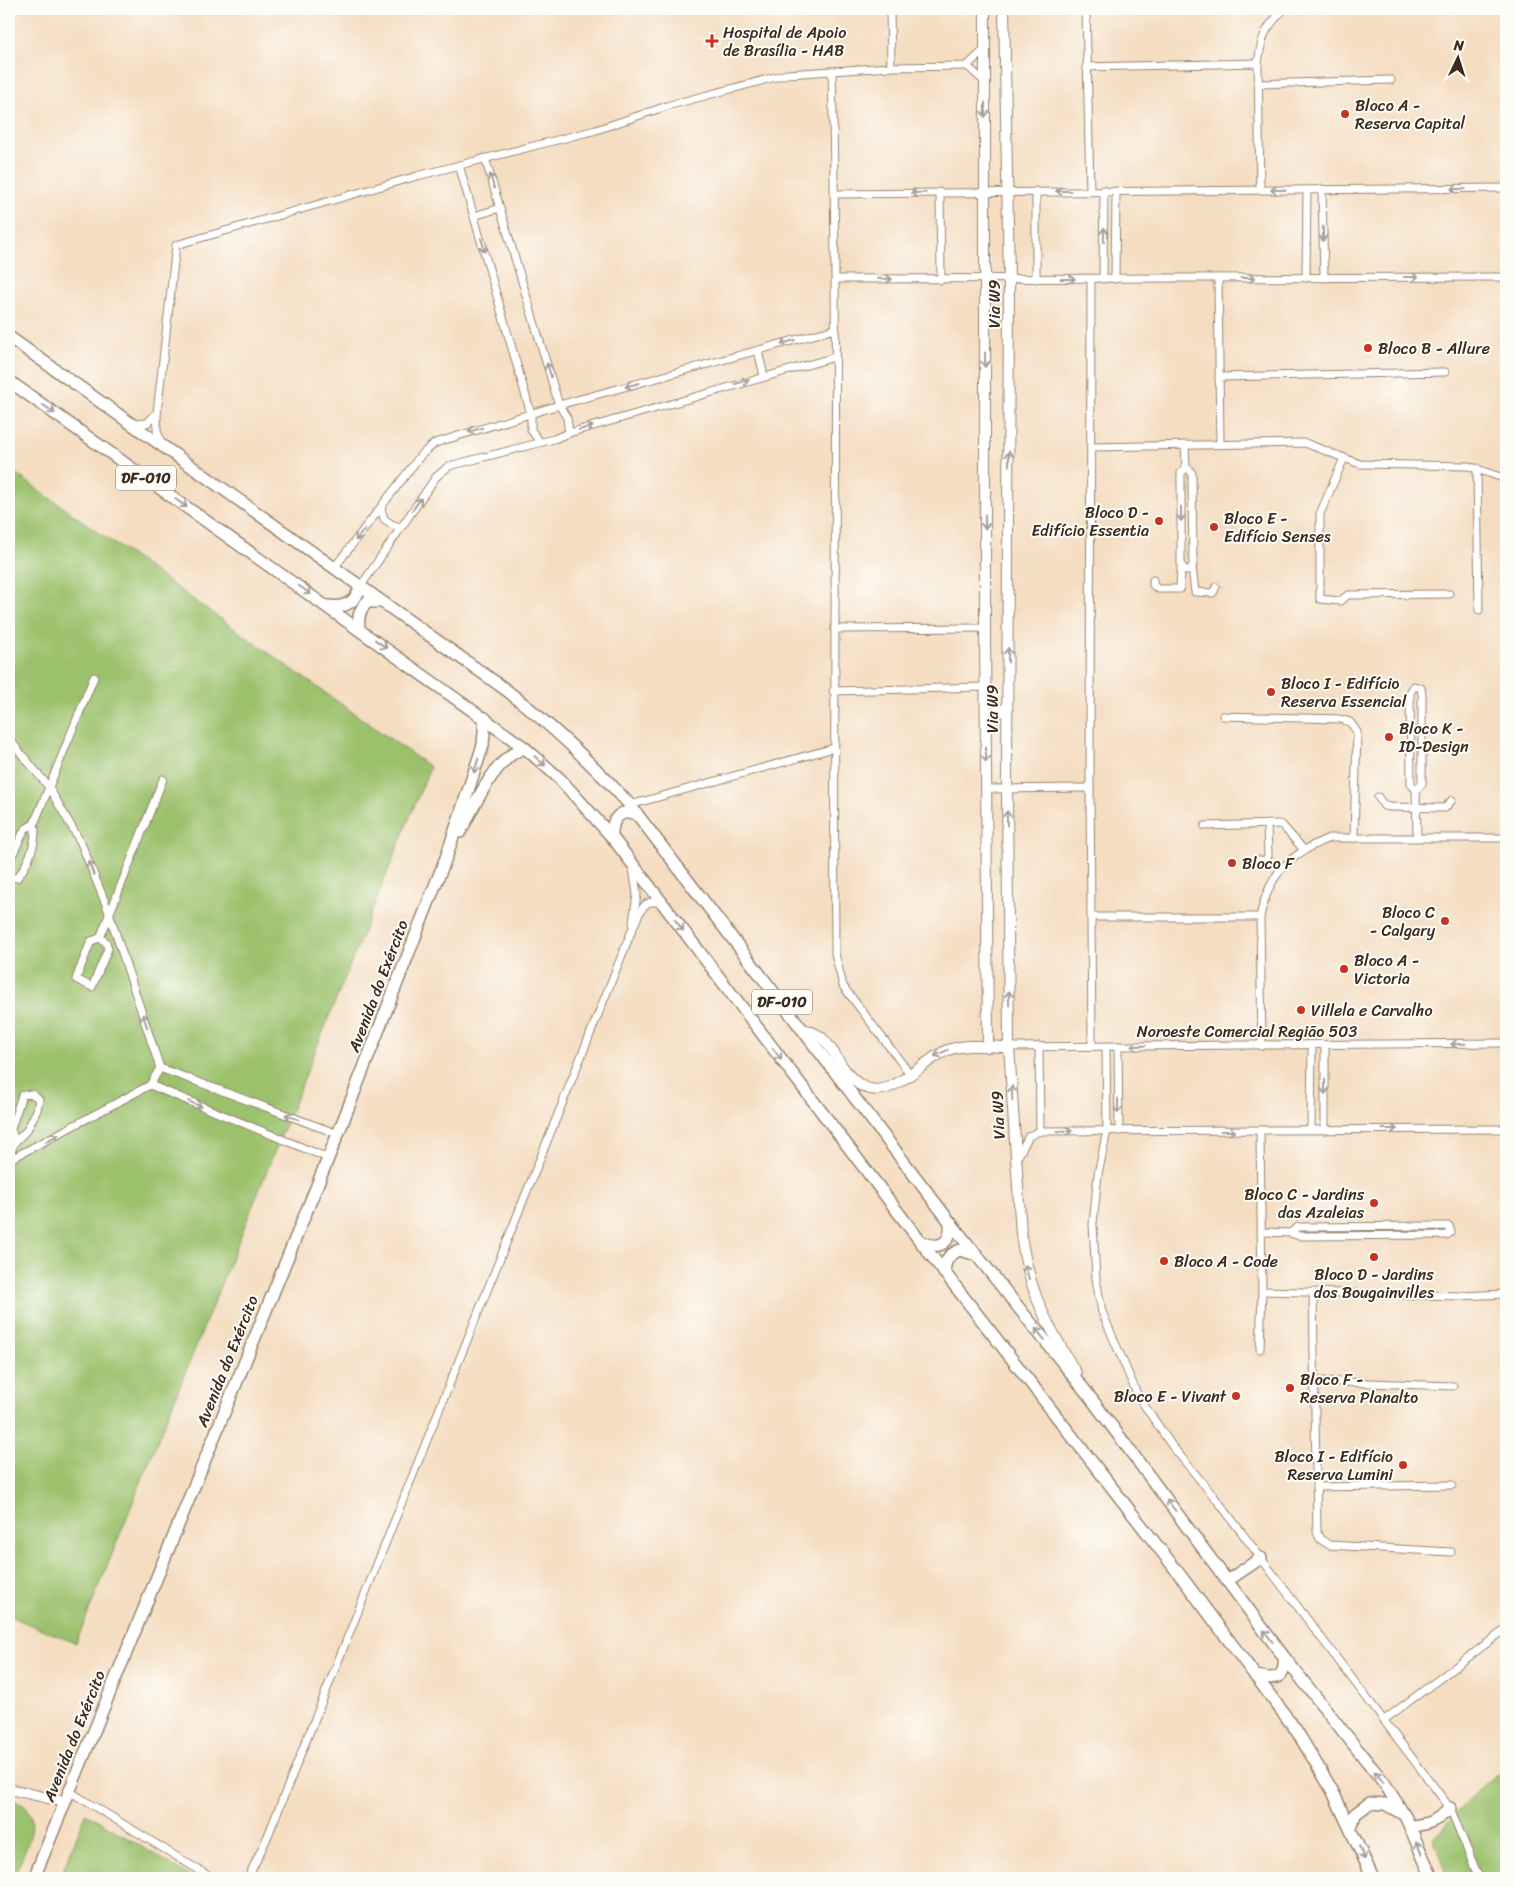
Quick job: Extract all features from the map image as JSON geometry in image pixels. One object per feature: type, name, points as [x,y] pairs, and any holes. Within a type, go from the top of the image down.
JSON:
[{"type":"main road","name":"DF-010","points":[[9,337],[541,717],[594,766],[630,805],[950,1222],[1088,1393],[1284,1657],[1385,1784],[1408,1822],[1432,1878]]},
{"type":"main road","name":"DF-010","points":[[9,381],[485,718],[525,748],[559,778],[612,837],[944,1273],[1180,1575],[1296,1730],[1332,1790],[1373,1878]]},
{"type":"main road","points":[[327,606],[338,608],[346,606],[356,598],[360,587]]},
{"type":"main road","points":[[359,628],[358,617],[362,608],[367,602],[380,602]]},
{"type":"main road","name":"Avenida do Exército","points":[[34,1878],[338,1134],[447,855],[483,745],[485,718]]},
{"type":"main road","name":"Avenida do Exército","points":[[447,855],[499,766],[515,750],[525,748]]},
{"type":"main road","points":[[612,837],[611,825],[616,818],[626,813],[637,814]]},
{"type":"main road","points":[[920,1241],[938,1246],[945,1242],[951,1234],[950,1222]]},
{"type":"main road","points":[[944,1273],[944,1262],[950,1254],[960,1250],[977,1255]]},
{"type":"main road","points":[[1227,1581],[1261,1558]]},
{"type":"main road","points":[[1255,1676],[1271,1680],[1281,1675],[1285,1668],[1284,1657]]},
{"type":"main road","points":[[1351,1828],[1355,1814],[1370,1803],[1380,1803],[1395,1808],[1408,1822],[1430,1823],[1442,1817],[1450,1808]]},
{"type":"street","points":[[890,9],[891,67]]},
{"type":"street","name":"Via W9","points":[[985,9],[985,628],[988,1047]]},
{"type":"street","name":"Via W9","points":[[1004,9],[1009,280],[1007,713],[1009,1046],[1024,1263],[1032,1292],[1047,1324],[1088,1393]]},
{"type":"street","points":[[1086,9],[1090,191]]},
{"type":"street","points":[[1260,190],[1258,63],[1261,42],[1267,27],[1284,9]]},
{"type":"street","points":[[966,66],[985,49]]},
{"type":"street","points":[[1086,67],[1258,63]]},
{"type":"street","points":[[162,446],[157,430],[157,413],[176,245],[459,165],[596,130],[670,106],[787,74],[891,67],[966,66],[985,82]]},
{"type":"street","points":[[832,71],[836,279],[833,691],[835,953],[843,986],[910,1074]]},
{"type":"street","points":[[1259,84],[1391,80]]},
{"type":"street","points":[[485,158],[559,405],[566,418],[569,432]]},
{"type":"street","points":[[459,165],[531,414],[531,430],[540,442]]},
{"type":"street","points":[[835,194],[984,191],[1506,188]]},
{"type":"street","points":[[1103,279],[1104,190]]},
{"type":"street","points":[[1115,279],[1116,190]]},
{"type":"street","points":[[1306,278],[1307,190]]},
{"type":"street","points":[[1322,190],[1324,278]]},
{"type":"street","points":[[1036,191],[1036,279]]},
{"type":"street","points":[[940,192],[941,280]]},
{"type":"street","points":[[474,216],[500,208]]},
{"type":"street","points":[[836,279],[1009,280],[1506,277]]},
{"type":"street","points":[[1218,278],[1220,444]]},
{"type":"street","points":[[1091,279],[1090,788],[1092,1046]]},
{"type":"street","points":[[334,568],[427,447],[458,435],[559,405],[835,329]]},
{"type":"street","points":[[758,351],[764,376]]},
{"type":"street","points":[[360,587],[436,477],[449,466],[540,442],[569,432],[835,357]]},
{"type":"street","points":[[1219,377],[1445,372]]},
{"type":"street","points":[[131,424],[147,423],[157,413]]},
{"type":"street","points":[[1091,447],[1305,444],[1360,464],[1377,466],[1468,466],[1506,479]]},
{"type":"street","points":[[1185,445],[1186,468]]},
{"type":"street","points":[[1344,458],[1320,514],[1320,599],[1339,601],[1348,595],[1449,594]]},
{"type":"street","points":[[1186,468],[1192,472],[1192,567],[1194,592],[1212,593],[1216,587]]},
{"type":"street","points":[[1153,580],[1153,585],[1158,589],[1180,589],[1182,568],[1181,471],[1186,468]]},
{"type":"street","points":[[1477,468],[1479,610]]},
{"type":"street","points":[[381,508],[384,519],[393,526],[401,527]]},
{"type":"street","points":[[1182,568],[1187,571],[1192,567]]},
{"type":"street","points":[[834,629],[985,628]]},
{"type":"street","points":[[9,877],[17,878],[27,861],[34,844],[36,832],[34,824],[94,677]]},
{"type":"street","points":[[1416,790],[1422,784],[1422,690],[1414,686],[1410,693],[1410,784],[1416,790],[1417,838]]},
{"type":"street","points":[[833,691],[986,687]]},
{"type":"street","points":[[986,714],[999,709],[1007,713]]},
{"type":"street","points":[[1223,716],[1340,719],[1350,722],[1357,732],[1354,838]]},
{"type":"street","points":[[9,739],[48,786],[81,843],[110,915],[160,1068],[150,1086],[9,1160]]},
{"type":"street","points":[[630,805],[834,748]]},
{"type":"street","points":[[100,938],[106,942],[108,949],[92,987],[76,979],[91,941],[100,938],[163,779]]},
{"type":"street","points":[[986,789],[1090,788]]},
{"type":"street","points":[[1378,797],[1384,806],[1416,808],[1445,808],[1452,800]]},
{"type":"street","points":[[9,862],[25,829],[34,824]]},
{"type":"street","points":[[1259,860],[1265,861],[1268,856],[1267,824]]},
{"type":"street","points":[[1205,826],[1282,825],[1303,849]]},
{"type":"street","points":[[987,834],[1000,840],[1007,838]]},
{"type":"street","points":[[1262,1046],[1260,917],[1264,897],[1271,880],[1303,849],[1329,838],[1506,838]]},
{"type":"street","points":[[631,863],[637,894],[632,930]]},
{"type":"street","points":[[248,1878],[267,1838],[632,930],[643,905],[656,901],[663,904]]},
{"type":"street","points":[[1091,917],[1260,917]]},
{"type":"street","name":"Noroeste Comercial Região 503","points":[[801,1028],[821,1036],[851,1077],[864,1088],[877,1089],[893,1087],[933,1057],[948,1050],[962,1047],[1506,1043]]},
{"type":"street","points":[[1311,1130],[1312,1045]]},
{"type":"street","points":[[1325,1045],[1325,1130]]},
{"type":"street","points":[[1040,1046],[1040,1131]]},
{"type":"street","points":[[1106,1046],[1107,1131],[1098,1174],[1093,1224],[1096,1278],[1102,1312],[1138,1396],[1172,1446],[1220,1504],[1450,1808],[1479,1878]]},
{"type":"street","points":[[1118,1046],[1119,1131]]},
{"type":"street","points":[[160,1068],[338,1134]]},
{"type":"street","points":[[150,1086],[328,1158]]},
{"type":"street","points":[[9,1156],[14,1142],[27,1130],[37,1110],[39,1098],[32,1094],[22,1095],[11,1129],[14,1142]]},
{"type":"street","points":[[1016,1161],[1021,1146],[1029,1136],[1040,1131],[1260,1132],[1506,1129]]},
{"type":"street","points":[[1260,1132],[1262,1291],[1260,1348]]},
{"type":"street","points":[[1261,1232],[1290,1232],[1299,1236],[1447,1235],[1451,1229],[1446,1226],[1312,1226],[1298,1227],[1290,1232]]},
{"type":"street","points":[[1262,1291],[1460,1296],[1506,1294]]},
{"type":"street","points":[[1313,1292],[1317,1532],[1320,1539],[1329,1545],[1450,1552]]},
{"type":"street","points":[[1314,1381],[1453,1386]]},
{"type":"street","points":[[1316,1487],[1452,1485]]},
{"type":"street","points":[[1384,1720],[1506,1629]]},
{"type":"street","points":[[9,1789],[67,1796],[212,1878]]},
{"type":"green space","points":[[9,469],[430,767],[76,1643],[9,1616]]},
{"type":"green space","points":[[1506,1768],[1506,1878],[1447,1878],[1434,1839],[1468,1801]]},
{"type":"green space","points":[[9,1799],[22,1804],[29,1812],[32,1822],[27,1845],[13,1878],[9,1878]]},
{"type":"green space","points":[[86,1813],[193,1878],[60,1878]]},
{"type":"place","name":"Hospital de Apoio de Brasília - HAB","points":[[712,41]]},
{"type":"place","name":"Bloco A - Reserva Capital","points":[[1345,114]]},
{"type":"place","name":"Bloco B - Allure","points":[[1368,348]]},
{"type":"place","name":"Bloco D - Edifício Essentia","points":[[1159,521]]},
{"type":"place","name":"Bloco E - Edifício Senses","points":[[1214,527]]},
{"type":"place","name":"Bloco I - Edifício Reserva Essencial","points":[[1271,692]]},
{"type":"place","name":"Bloco K - ID-Design","points":[[1389,737]]},
{"type":"place","name":"Bloco F","points":[[1232,863]]},
{"type":"place","name":"Bloco C - Calgary","points":[[1445,921]]},
{"type":"place","name":"Bloco A - Victoria","points":[[1344,969]]},
{"type":"place","name":"Villela e Carvalho","points":[[1301,1010]]},
{"type":"place","name":"Bloco C - Jardins das Azaleias","points":[[1374,1203]]},
{"type":"place","name":"Bloco D - Jardins dos Bougainvilles","points":[[1374,1257]]},
{"type":"place","name":"Bloco A - Code","points":[[1164,1261]]},
{"type":"place","name":"Bloco F - Reserva Planalto","points":[[1290,1388]]},
{"type":"place","name":"Bloco E - Vivant","points":[[1236,1396]]},
{"type":"place","name":"Bloco I - Edifício Reserva Lumini","points":[[1403,1465]]}]
